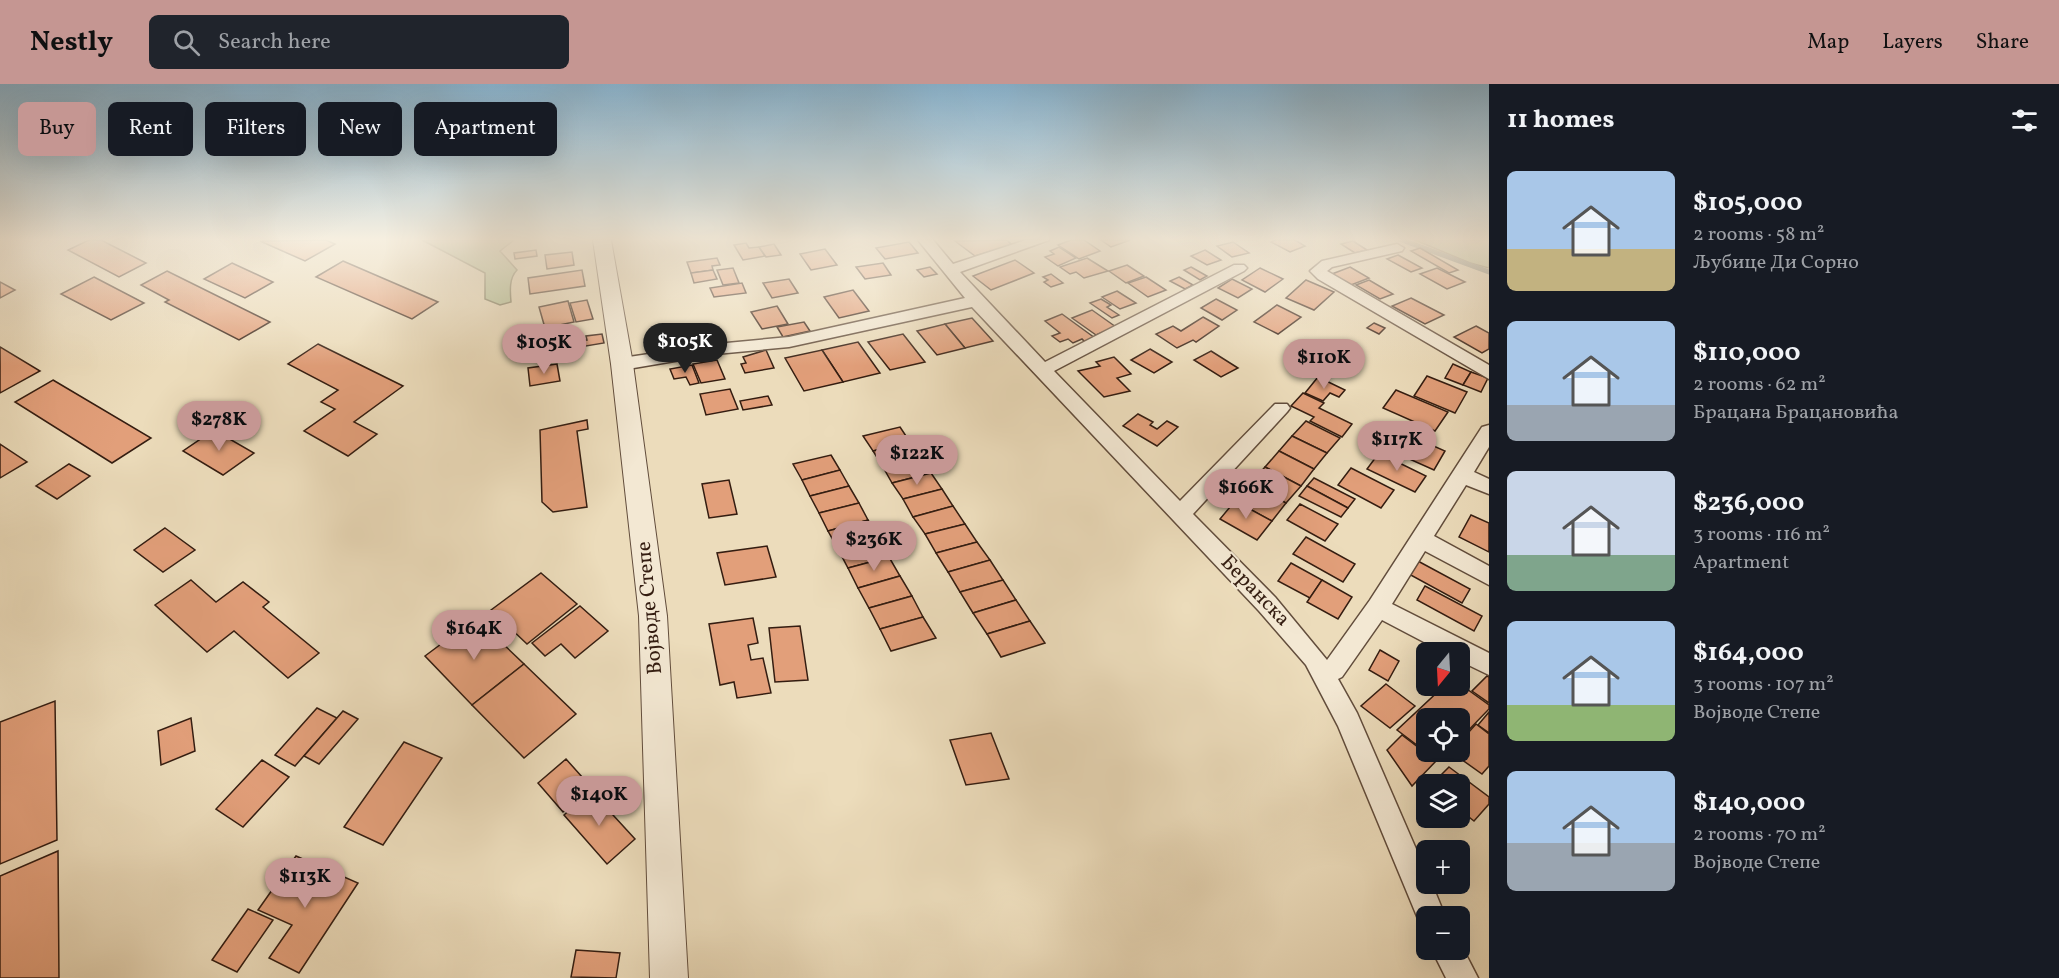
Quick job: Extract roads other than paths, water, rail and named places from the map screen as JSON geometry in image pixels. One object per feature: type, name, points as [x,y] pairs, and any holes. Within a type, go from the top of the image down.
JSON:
[{"type":"street","name":"Војводе Степе","points":[[609,282],[622,364],[653,616],[669,978]]},
{"type":"street","name":"Беранска","points":[[960,282],[976,302],[1296,634],[1325,673],[1352,730],[1427,906]]},
{"type":"street","points":[[1043,370],[1213,282]]},
{"type":"street","points":[[1334,282],[1489,373]]},
{"type":"street","points":[[622,364],[716,349],[789,342],[976,302]]},
{"type":"street","points":[[1180,514],[1281,408]]},
{"type":"street","points":[[1325,673],[1334,670],[1378,607],[1489,432]]},
{"type":"street","points":[[1462,475],[1489,487]]},
{"type":"street","points":[[1421,539],[1489,576]]},
{"type":"street","points":[[1378,607],[1489,665]]},
{"type":"street","points":[[1453,960],[1463,978]]}]
